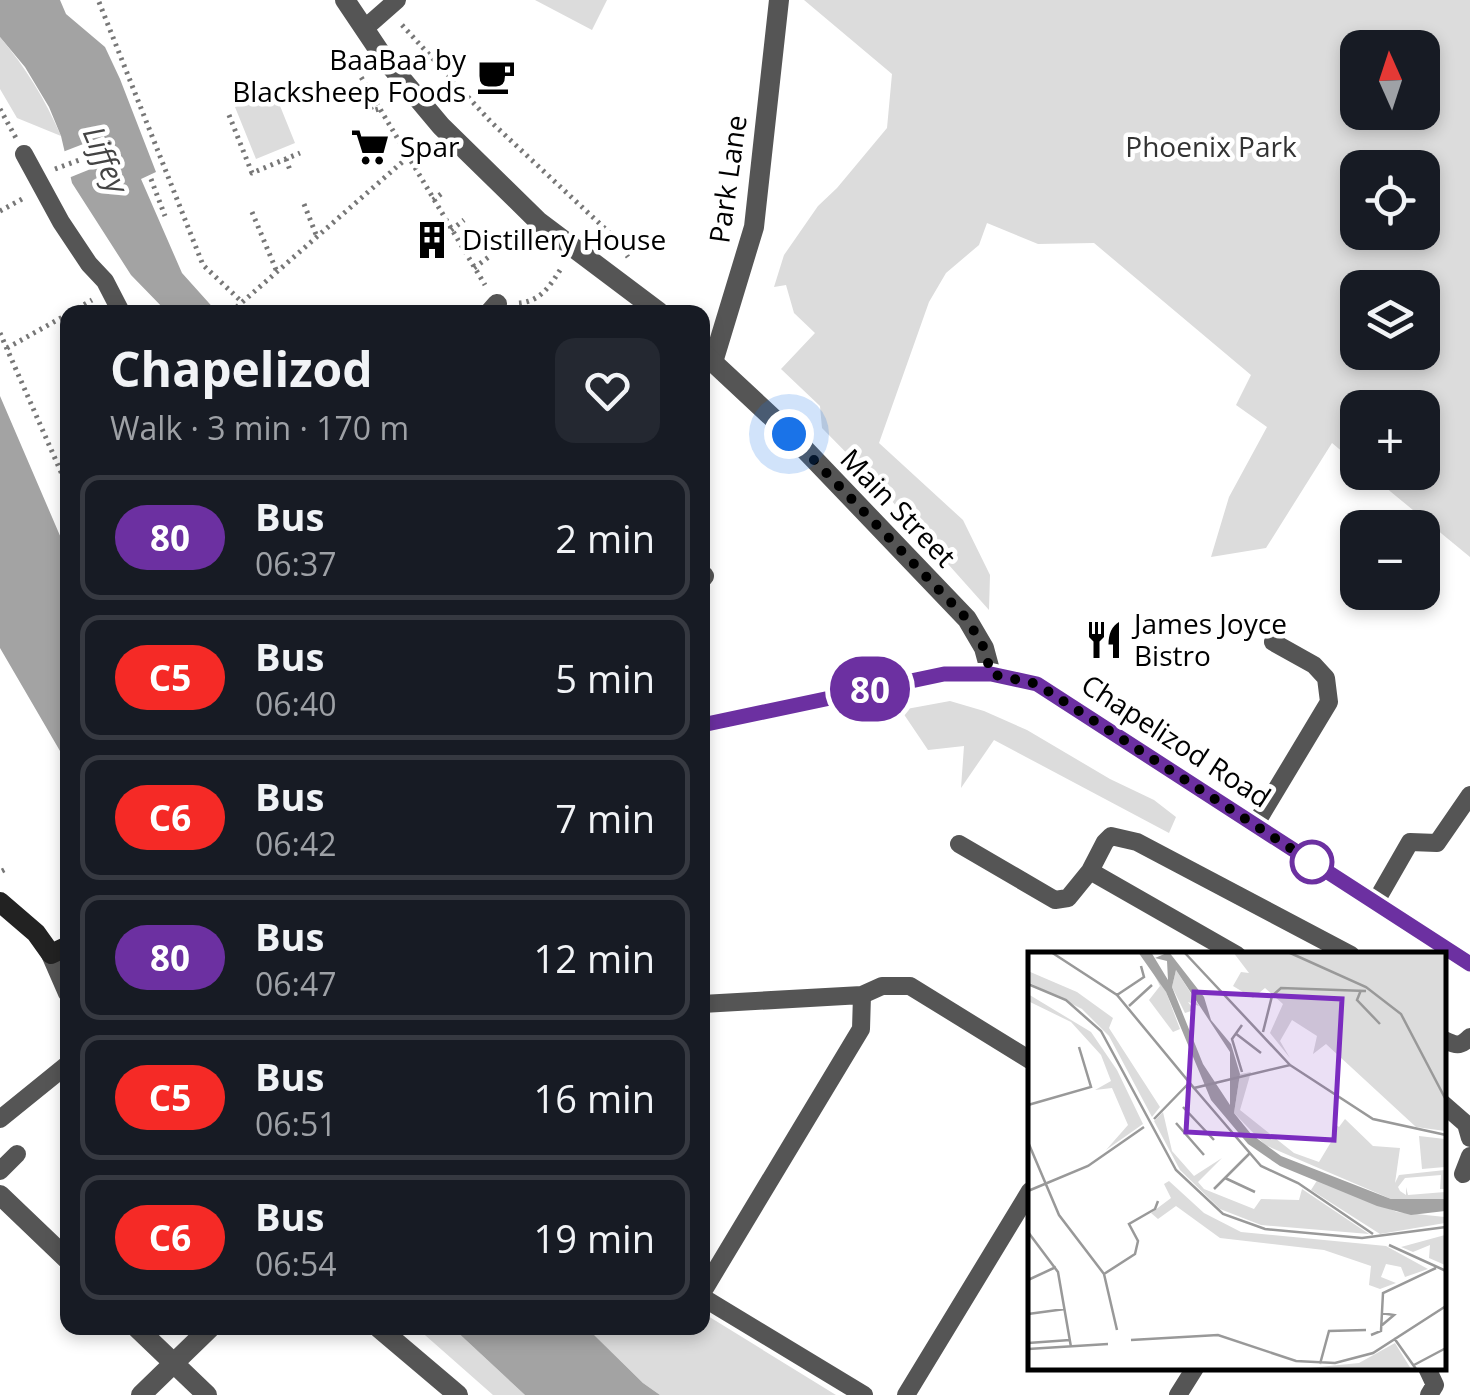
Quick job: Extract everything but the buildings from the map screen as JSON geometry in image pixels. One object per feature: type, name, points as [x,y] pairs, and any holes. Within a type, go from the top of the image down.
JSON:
[{"type":"main road","name":"Chapelizod Road","points":[[710,722],[944,674],[991,674],[1037,684],[1470,964]]},
{"type":"main road","points":[[1,906],[59,950]]},
{"type":"street","points":[[345,0],[367,34],[441,126],[538,221],[650,305]]},
{"type":"street","name":"Park Lane","points":[[710,351],[754,227],[779,0]]},
{"type":"street","name":"Main Street","points":[[710,359],[789,434],[967,619],[984,648],[991,674]]},
{"type":"street","points":[[0,1195],[60,1252]]},
{"type":"street","points":[[144,1335],[206,1395]]},
{"type":"street","points":[[142,1395],[203,1335]]},
{"type":"street","points":[[387,1335],[458,1395]]},
{"type":"lane","points":[[367,34],[392,4]]},
{"type":"lane","points":[[24,154],[60,222],[105,281],[117,305]]},
{"type":"lane","points":[[1255,825],[1329,702],[1326,678],[1314,665],[1273,642]]},
{"type":"lane","points":[[1375,902],[1410,842],[1437,843],[1470,794]]},
{"type":"lane","points":[[959,844],[1055,900],[1068,898],[1111,836],[1137,842],[1345,952]]},
{"type":"lane","points":[[1090,871],[1232,952]]},
{"type":"lane","points":[[710,1004],[862,994],[882,986],[910,986],[1028,1059]]},
{"type":"lane","points":[[710,1282],[861,1029],[862,994]]},
{"type":"lane","points":[[1445,1040],[1456,1046],[1470,1038]]},
{"type":"lane","points":[[0,1119],[60,1070]]},
{"type":"lane","points":[[1445,1106],[1466,1124],[1470,1138]]},
{"type":"lane","points":[[0,1170],[17,1154]]},
{"type":"lane","points":[[906,1395],[1028,1194]]},
{"type":"lane","points":[[710,1300],[864,1395]]},
{"type":"lane","points":[[1178,1395],[1194,1370]]},
{"type":"lane","points":[[1428,1370],[1435,1385],[1429,1395]]},
{"type":"path","points":[[99,2],[203,265],[242,302]]},
{"type":"path","points":[[392,4],[491,122],[612,236],[633,264]]},
{"type":"path","points":[[367,34],[360,77],[474,268],[492,305]]},
{"type":"path","points":[[366,106],[370,104],[372,111],[379,108]]},
{"type":"path","points":[[0,109],[24,154]]},
{"type":"path","points":[[229,114],[252,172],[300,154]]},
{"type":"path","points":[[239,305],[441,126]]},
{"type":"path","points":[[36,176],[109,149]]},
{"type":"path","points":[[286,159],[291,173]]},
{"type":"path","points":[[151,179],[165,216]]},
{"type":"path","points":[[158,196],[173,190]]},
{"type":"path","points":[[433,200],[445,190]]},
{"type":"path","points":[[304,204],[317,237]]},
{"type":"path","points":[[252,212],[276,272]]},
{"type":"path","points":[[451,230],[464,220]]},
{"type":"path","points":[[474,268],[490,256]]},
{"type":"path","points":[[512,305],[531,302],[548,289],[563,265],[576,273]]},
{"type":"path","points":[[84,305],[95,299]]},
{"type":"path","points":[[6,348],[60,318]]},
{"type":"path","points":[[0,333],[60,470]]},
{"type":"green space","points":[[535,0],[607,0],[592,30]]},
{"type":"green space","name":"Phoenix Park","points":[[804,0],[1470,0],[1470,557],[1440,532],[1440,510],[1413,510],[1389,490],[1440,490],[1440,390],[1340,390],[1340,450],[1332,443],[1266,548],[1211,557],[1229,497],[1267,427],[1236,405],[1251,375],[1094,243],[1038,244],[987,223],[979,245],[946,273],[929,302],[879,443],[963,520],[990,575],[989,610],[822,428],[820,406],[781,369],[815,333],[794,313],[786,285],[774,287],[784,255],[818,206],[887,128],[892,74]]},
{"type":"green space","points":[[0,37],[34,84],[61,136],[17,118],[0,89]]},
{"type":"green space","points":[[274,91],[295,143],[256,159],[235,107]]},
{"type":"green space","points":[[950,701],[1027,730],[1154,800],[1176,817],[1169,833],[994,740],[961,788],[964,746],[928,750],[901,710]]},
{"type":"green space","points":[[710,1317],[836,1395],[660,1395],[594,1335],[710,1335]]},
{"type":"green space","points":[[425,1335],[461,1335],[525,1395],[493,1395]]},
{"type":"water","name":"Liffey","points":[[0,0],[60,0],[66,14],[105,47],[156,172],[141,179],[182,273],[211,305],[160,305],[131,275],[72,183],[61,136],[49,107],[25,67],[0,37]]},
{"type":"water","points":[[0,396],[60,536],[60,751],[0,648]]},
{"type":"water","points":[[461,1335],[594,1335],[660,1395],[525,1395]]},
{"type":"pier","points":[[104,136],[113,160],[66,179],[60,153]]},
{"type":"bus line","name":"80","points":[[710,723],[944,674],[991,674],[1037,684],[1470,964]]},
{"type":"place","name":"BaaBaa by Blacksheep Foods","points":[[496,76]]},
{"type":"place","name":"Spar","points":[[370,147]]},
{"type":"place","name":"Distillery House","points":[[432,240]]},
{"type":"place","name":"James Joyce Bistro","points":[[1104,640]]},
{"type":"route","points":[[789,434],[967,619],[984,648],[991,674],[1037,684],[1315,864],[1312,862]]}]
